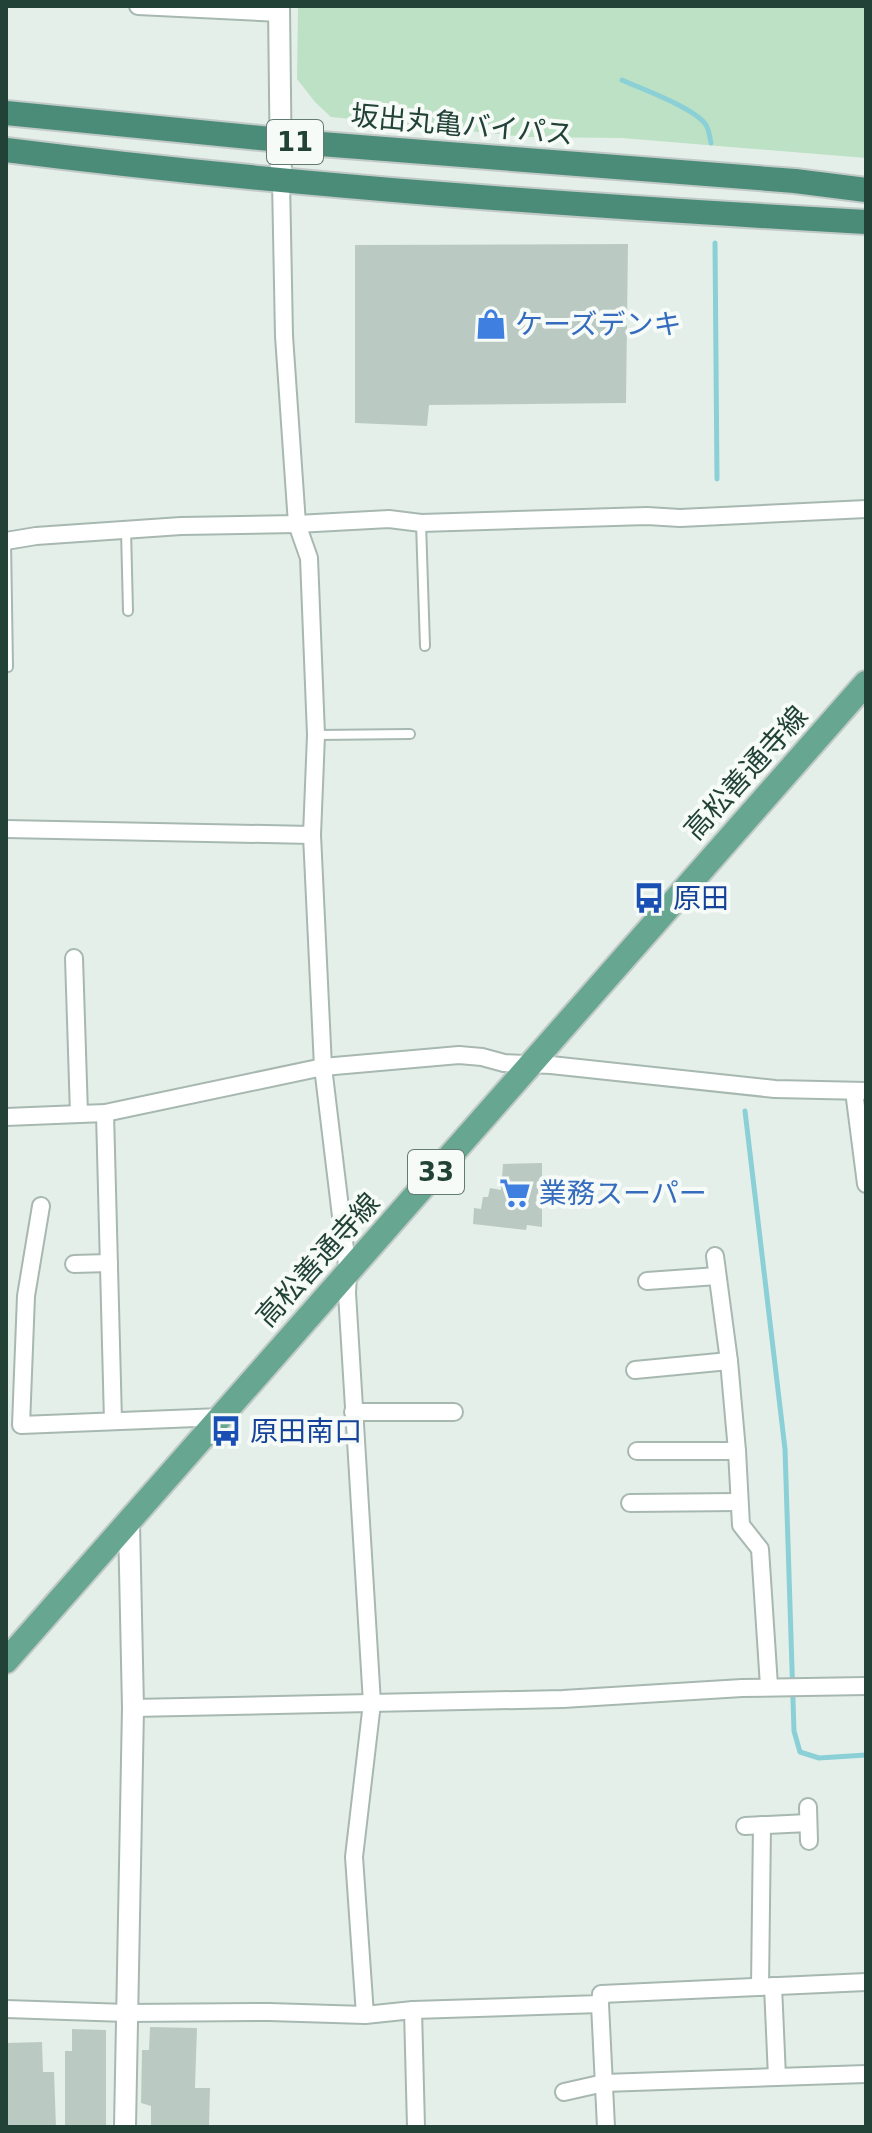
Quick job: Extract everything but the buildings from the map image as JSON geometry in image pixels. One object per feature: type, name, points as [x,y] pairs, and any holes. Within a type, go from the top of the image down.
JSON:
[{"type":"highway","name":"坂出丸亀バイパス","points":[[6,113],[280,140],[795,181],[866,190]]},
{"type":"highway","name":"11","points":[[6,150],[281,180],[603,207],[866,222]]},
{"type":"highway","points":[[6,161],[100,162]]},
{"type":"highway","name":"11","points":[[584,165],[705,163],[866,174]]},
{"type":"highway","points":[[603,207],[866,238]]},
{"type":"main road","name":"高松善通寺線","points":[[6,1661],[866,683]]},
{"type":"street","points":[[138,6],[280,9],[284,336],[297,524],[309,558],[316,735],[312,835],[323,1067],[348,1274],[353,1412],[372,1703],[354,1857],[365,2015]]},
{"type":"street","points":[[6,541],[126,529],[389,519],[421,523],[647,516],[680,518],[866,509]]},
{"type":"street","points":[[6,829],[312,835]]},
{"type":"street","points":[[74,958],[79,1114]]},
{"type":"street","points":[[6,1117],[105,1113],[323,1067],[459,1055],[504,1063],[551,1065],[775,1089],[860,1091],[866,1184]]},
{"type":"street","points":[[105,1113],[113,1421]]},
{"type":"street","points":[[41,1206],[26,1296],[21,1425],[221,1417]]},
{"type":"street","points":[[715,1256],[729,1361],[741,1525],[760,1549],[769,1686]]},
{"type":"street","points":[[74,1264],[109,1263]]},
{"type":"street","points":[[647,1281],[717,1276]]},
{"type":"street","points":[[635,1370],[729,1361]]},
{"type":"street","points":[[353,1412],[454,1412]]},
{"type":"street","points":[[637,1451],[737,1451]]},
{"type":"street","points":[[630,1503],[738,1502]]},
{"type":"street","points":[[125,2127],[133,1708],[129,1523]]},
{"type":"street","points":[[133,1708],[563,1699],[769,1686],[866,1686]]},
{"type":"street","points":[[745,1826],[808,1815],[809,1841]]},
{"type":"street","points":[[762,1825],[766,1986],[777,2077]]},
{"type":"street","points":[[606,2127],[601,1994],[866,1982]]},
{"type":"street","points":[[6,2009],[365,2015],[413,2010],[600,2004]]},
{"type":"street","points":[[413,2010],[416,2127]]},
{"type":"street","points":[[564,2092],[604,2083],[866,2074]]},
{"type":"lane","points":[[421,523],[425,646]]},
{"type":"lane","points":[[126,529],[128,611]]},
{"type":"lane","points":[[6,541],[8,667]]},
{"type":"lane","points":[[316,735],[410,734]]},
{"type":"green space","points":[[298,6],[866,6],[866,158],[622,138],[526,137],[331,117],[297,79]]},
{"type":"waterway","points":[[622,80],[691,112],[706,125],[711,143]]},
{"type":"waterway","points":[[715,243],[717,479]]},
{"type":"waterway","points":[[745,1111],[785,1449],[794,1731],[800,1752],[819,1758],[866,1755]]},
{"type":"place","name":"ケーズデンキ","points":[[491,324]]},
{"type":"place","name":"原田","points":[[649,898]]},
{"type":"place","name":"業務スーパー","points":[[515,1193]]},
{"type":"place","name":"原田南口","points":[[226,1431]]}]
